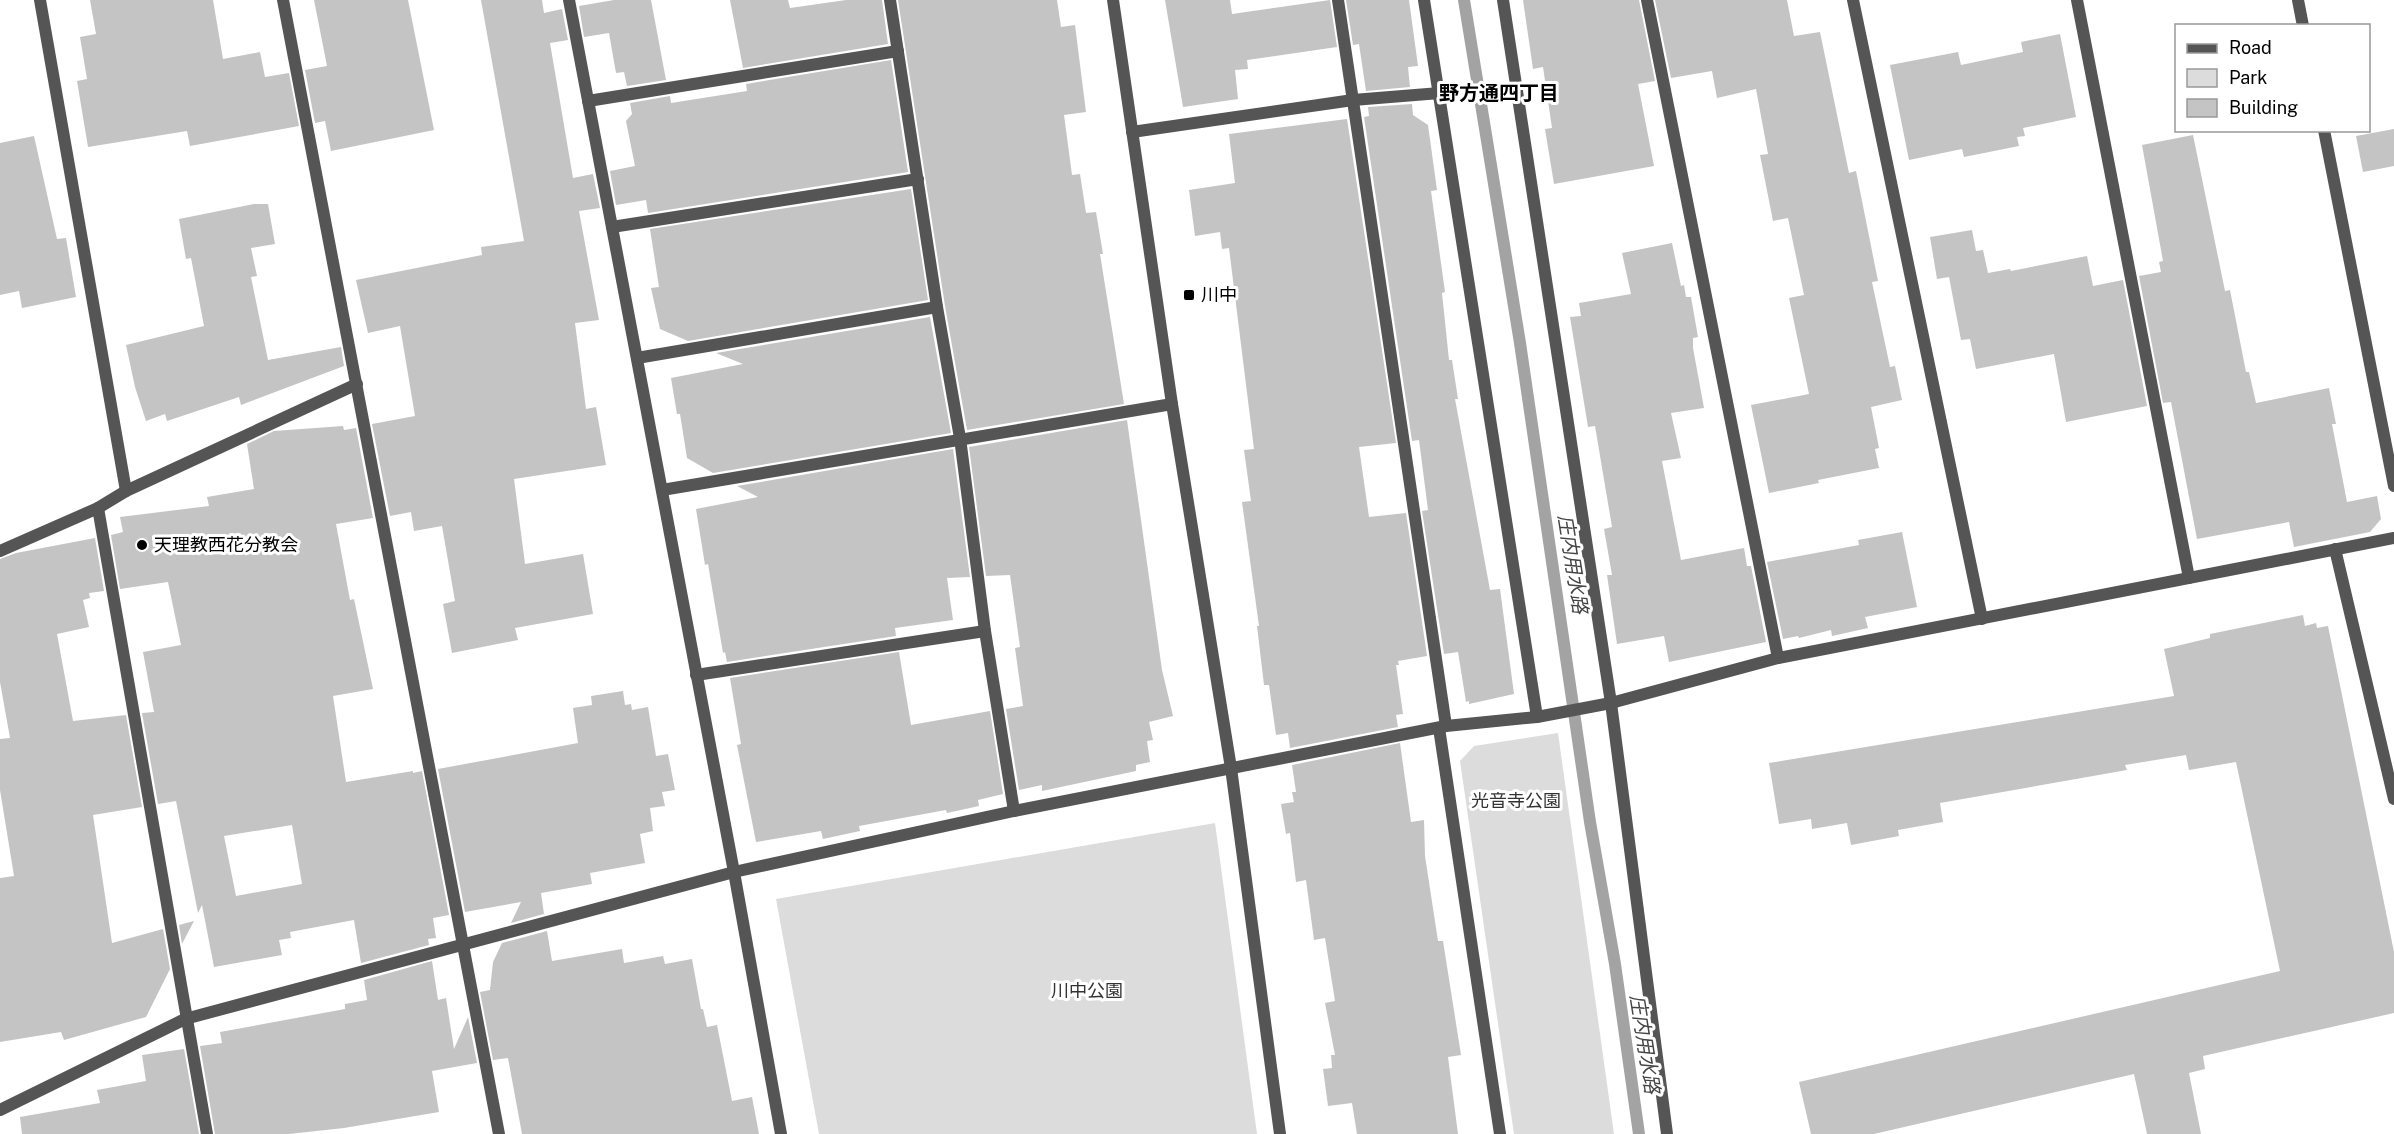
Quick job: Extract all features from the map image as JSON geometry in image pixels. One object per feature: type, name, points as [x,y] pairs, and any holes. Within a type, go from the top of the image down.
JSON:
[{"type":"street","points":[[40,0],[126,491]]},
{"type":"street","points":[[283,0],[499,1134]]},
{"type":"street","points":[[569,0],[734,872],[781,1134]]},
{"type":"street","points":[[890,0],[937,307],[960,438],[985,631],[1014,812]]},
{"type":"street","points":[[1113,0],[1172,404],[1231,768],[1280,1134]]},
{"type":"street","points":[[1338,0],[1500,1134]]},
{"type":"street","points":[[1424,0],[1543,716]]},
{"type":"street","points":[[1503,0],[1611,704],[1667,1134]]},
{"type":"street","points":[[1647,0],[1778,658]]},
{"type":"street","points":[[1853,0],[1982,620]]},
{"type":"street","points":[[2077,0],[2189,578]]},
{"type":"street","points":[[2298,0],[2303,24]]},
{"type":"street","points":[[588,100],[898,51]]},
{"type":"street","points":[[1132,132],[1353,100],[1440,93]]},
{"type":"street","points":[[2324,132],[2394,486]]},
{"type":"street","points":[[612,227],[918,179]]},
{"type":"street","points":[[637,358],[937,307]]},
{"type":"street","points":[[0,551],[98,508],[126,491],[357,384]]},
{"type":"street","points":[[662,490],[1172,404]]},
{"type":"street","points":[[98,508],[207,1134]]},
{"type":"street","points":[[0,1110],[185,1018],[734,872],[1231,768],[1442,728],[1543,716],[1611,704],[1778,658],[2394,538]]},
{"type":"street","points":[[2335,549],[2390,760],[2394,799]]},
{"type":"street","points":[[696,675],[985,631]]},
{"type":"green space","name":"光音寺公園","points":[[1558,733],[1614,1134],[1514,1134],[1460,761],[1474,746]]},
{"type":"green space","name":"川中公園","points":[[1215,823],[1257,1134],[819,1134],[776,899]]},
{"type":"building","points":[[90,0],[213,0],[223,59],[260,52],[265,77],[289,73],[299,126],[190,146],[187,131],[88,147],[77,81],[87,79],[80,37],[96,34]]},
{"type":"building","points":[[314,0],[408,0],[434,130],[331,151],[325,121],[315,123],[305,70],[327,66]]},
{"type":"building","points":[[481,0],[542,0],[544,13],[562,9],[568,40],[550,43],[573,178],[593,174],[600,208],[579,211],[599,320],[575,323],[586,409],[596,407],[606,465],[514,479],[525,564],[583,554],[593,614],[515,628],[518,640],[452,653],[443,604],[455,601],[442,526],[414,531],[411,512],[390,516],[372,424],[415,416],[400,326],[368,333],[356,280],[482,255],[481,247],[524,241]]},
{"type":"building","points":[[614,0],[651,0],[666,80],[627,86],[624,72],[616,73],[609,33],[584,37],[579,6]]},
{"type":"building","points":[[730,0],[788,0],[790,8],[846,0],[882,0],[888,44],[743,68]]},
{"type":"building","points":[[898,0],[1057,0],[1061,27],[1075,25],[1086,112],[1064,115],[1072,175],[1080,174],[1086,213],[1096,212],[1103,254],[1100,254],[1124,404],[967,430],[945,306]]},
{"type":"building","points":[[1165,0],[1230,0],[1232,14],[1330,0],[1337,47],[1247,60],[1248,69],[1235,70],[1238,99],[1183,107]]},
{"type":"building","points":[[1346,0],[1409,0],[1418,66],[1408,67],[1410,87],[1366,91],[1359,44],[1353,45]]},
{"type":"building","points":[[1523,0],[1639,0],[1655,81],[1638,84],[1654,166],[1554,184],[1545,129],[1552,128],[1543,67],[1533,69]]},
{"type":"building","points":[[1655,0],[1787,0],[1794,36],[1820,32],[1849,173],[1856,171],[1878,281],[1872,282],[1890,367],[1895,366],[1902,400],[1871,407],[1879,448],[1875,449],[1879,468],[1818,480],[1819,483],[1769,493],[1751,405],[1809,394],[1789,298],[1804,295],[1788,218],[1773,221],[1760,155],[1768,154],[1756,89],[1717,98],[1712,71],[1671,78]]},
{"type":"building","points":[[2060,34],[2076,117],[2023,128],[2025,136],[2017,137],[2019,146],[1964,157],[1962,149],[1909,160],[1890,65],[1958,52],[1961,65],[2023,52],[2021,42]]},
{"type":"building","points":[[891,60],[908,172],[648,213],[646,200],[616,205],[610,171],[635,166],[626,121],[632,114],[630,103],[670,96],[671,103],[747,91],[746,84]]},
{"type":"building","points":[[1412,104],[1413,115],[1428,125],[1437,190],[1431,191],[1445,292],[1442,293],[1449,360],[1452,360],[1458,399],[1455,399],[1490,590],[1500,589],[1514,694],[1469,704],[1469,701],[1466,702],[1458,652],[1444,654],[1422,511],[1428,510],[1419,440],[1412,441],[1364,117],[1369,116],[1368,107]]},
{"type":"building","points":[[1347,119],[1396,443],[1359,447],[1369,517],[1406,513],[1427,656],[1398,661],[1399,665],[1396,665],[1403,714],[1396,715],[1398,727],[1290,748],[1288,733],[1276,735],[1269,685],[1264,685],[1257,626],[1259,626],[1242,502],[1251,501],[1244,450],[1254,449],[1229,248],[1222,249],[1220,232],[1195,236],[1189,190],[1235,183],[1229,134]]},
{"type":"building","points":[[2394,129],[2394,166],[2363,172],[2356,136]]},
{"type":"building","points":[[2193,135],[2225,291],[2230,290],[2246,372],[2249,372],[2256,403],[2329,388],[2336,424],[2332,424],[2347,502],[2377,496],[2381,519],[2370,532],[2294,547],[2289,522],[2197,539],[2171,402],[2163,403],[2139,276],[2161,272],[2159,262],[2163,261],[2142,145]]},
{"type":"building","points":[[34,136],[57,239],[66,238],[76,297],[22,308],[19,291],[0,295],[0,143]]},
{"type":"building","points":[[911,189],[928,300],[688,341],[660,329],[651,288],[659,287],[650,229]]},
{"type":"building","points":[[254,204],[268,204],[275,244],[251,248],[257,276],[251,277],[268,360],[341,347],[344,366],[241,405],[239,397],[167,421],[165,414],[146,421],[135,387],[126,345],[204,326],[191,258],[186,259],[179,219]]},
{"type":"building","points":[[1972,230],[1976,251],[1983,250],[1988,273],[2010,269],[2011,271],[2087,256],[2093,286],[2123,280],[2147,406],[2066,422],[2054,354],[1976,369],[1970,339],[1961,340],[1949,277],[1937,279],[1930,237]]},
{"type":"building","points":[[1672,243],[1681,286],[1684,285],[1686,297],[1691,297],[1698,337],[1693,338],[1693,348],[1704,408],[1671,413],[1681,458],[1662,461],[1681,560],[1744,548],[1747,566],[1751,566],[1766,642],[1669,662],[1664,636],[1617,644],[1607,575],[1612,575],[1604,529],[1612,527],[1595,426],[1588,427],[1570,317],[1581,316],[1579,303],[1631,294],[1622,253]]},
{"type":"building","points":[[930,317],[951,433],[713,473],[687,458],[671,378],[743,364],[716,353]]},
{"type":"building","points":[[1127,420],[1162,670],[1173,716],[1149,722],[1153,740],[1147,741],[1150,762],[1136,765],[1136,771],[1042,791],[1042,785],[1019,790],[1006,709],[1023,706],[1015,648],[1020,647],[1010,575],[986,576],[969,447]]},
{"type":"building","points":[[343,426],[344,430],[356,428],[373,518],[336,524],[350,600],[354,599],[373,689],[333,696],[346,782],[422,771],[449,915],[433,918],[436,938],[428,939],[429,945],[361,963],[354,920],[290,932],[291,938],[279,940],[282,955],[214,967],[202,905],[198,913],[176,801],[158,804],[142,713],[154,712],[143,652],[181,645],[168,582],[120,589],[111,535],[123,532],[120,517],[209,506],[207,497],[254,489],[247,444],[274,431]],"holes":[[[292,825],[302,884],[236,896],[224,836]]]},
{"type":"building","points":[[953,449],[970,577],[947,578],[953,620],[895,628],[896,636],[727,662],[725,652],[723,653],[708,564],[705,565],[696,509],[758,497],[737,486]]},
{"type":"building","points":[[1902,532],[1917,607],[1865,617],[1868,628],[1832,636],[1831,630],[1799,638],[1798,636],[1783,639],[1767,562],[1859,545],[1858,540]]},
{"type":"building","points":[[95,538],[104,591],[89,593],[90,598],[83,600],[89,627],[57,634],[73,721],[126,715],[142,807],[93,815],[112,943],[163,929],[170,969],[146,1017],[64,1040],[61,1032],[0,1042],[0,878],[14,876],[0,790],[0,739],[10,738],[0,682],[0,559],[16,553]]},
{"type":"building","points":[[2303,615],[2305,626],[2316,623],[2317,628],[2328,626],[2394,952],[2394,1013],[2203,1056],[2205,1069],[2189,1073],[2201,1134],[2147,1134],[2134,1074],[1874,1134],[1811,1134],[1799,1082],[2280,971],[2236,762],[2189,770],[2186,755],[2125,765],[2127,770],[1940,803],[1943,822],[1898,830],[1899,836],[1851,845],[1847,823],[1812,829],[1811,819],[1779,824],[1769,763],[2174,696],[2164,649],[2210,638],[2210,634]]},
{"type":"building","points":[[899,652],[911,725],[990,711],[1003,794],[978,800],[979,806],[859,826],[860,831],[823,839],[821,831],[756,842],[737,745],[741,744],[730,678]]},
{"type":"building","points":[[623,691],[625,705],[631,704],[632,710],[648,707],[656,756],[668,754],[675,790],[662,792],[665,806],[650,808],[653,831],[640,834],[645,863],[590,873],[592,884],[541,893],[544,914],[511,923],[521,902],[465,912],[438,769],[578,743],[573,708],[592,705],[591,696]]},
{"type":"building","points":[[1400,743],[1411,822],[1424,820],[1425,856],[1438,941],[1443,941],[1461,1055],[1448,1057],[1458,1134],[1357,1134],[1352,1103],[1328,1106],[1323,1069],[1332,1068],[1331,1055],[1335,1055],[1325,1003],[1335,1001],[1325,938],[1314,940],[1306,880],[1296,882],[1290,833],[1286,834],[1281,804],[1294,802],[1292,792],[1296,792],[1292,765]]},
{"type":"building","points":[[194,921],[182,944],[179,925]]},
{"type":"building","points":[[547,931],[552,961],[622,949],[624,963],[663,956],[665,964],[692,959],[701,1009],[703,1009],[707,1027],[717,1025],[732,1101],[752,1097],[759,1134],[522,1134],[508,1058],[493,1060],[480,992],[490,990],[493,962],[502,943]]},
{"type":"building","points":[[432,961],[438,1000],[446,998],[454,1049],[468,1017],[477,1063],[432,1071],[439,1112],[344,1128],[289,1134],[215,1134],[200,1046],[222,1043],[220,1032],[345,1009],[345,1004],[367,1000],[364,980]]},
{"type":"building","points":[[184,1049],[199,1134],[22,1134],[20,1117],[100,1103],[97,1090],[146,1081],[142,1055]]},
{"type":"waterway","name":"庄内用水路","points":[[1464,0],[1520,343],[1590,822],[1615,964],[1639,1134]]},
{"type":"place","name":"川中","points":[[1189,295]]},
{"type":"place","name":"天理教西花分教会","points":[[142,545]]},
{"type":"district","name":"野方通四丁目","points":[[1499,93]]}]
